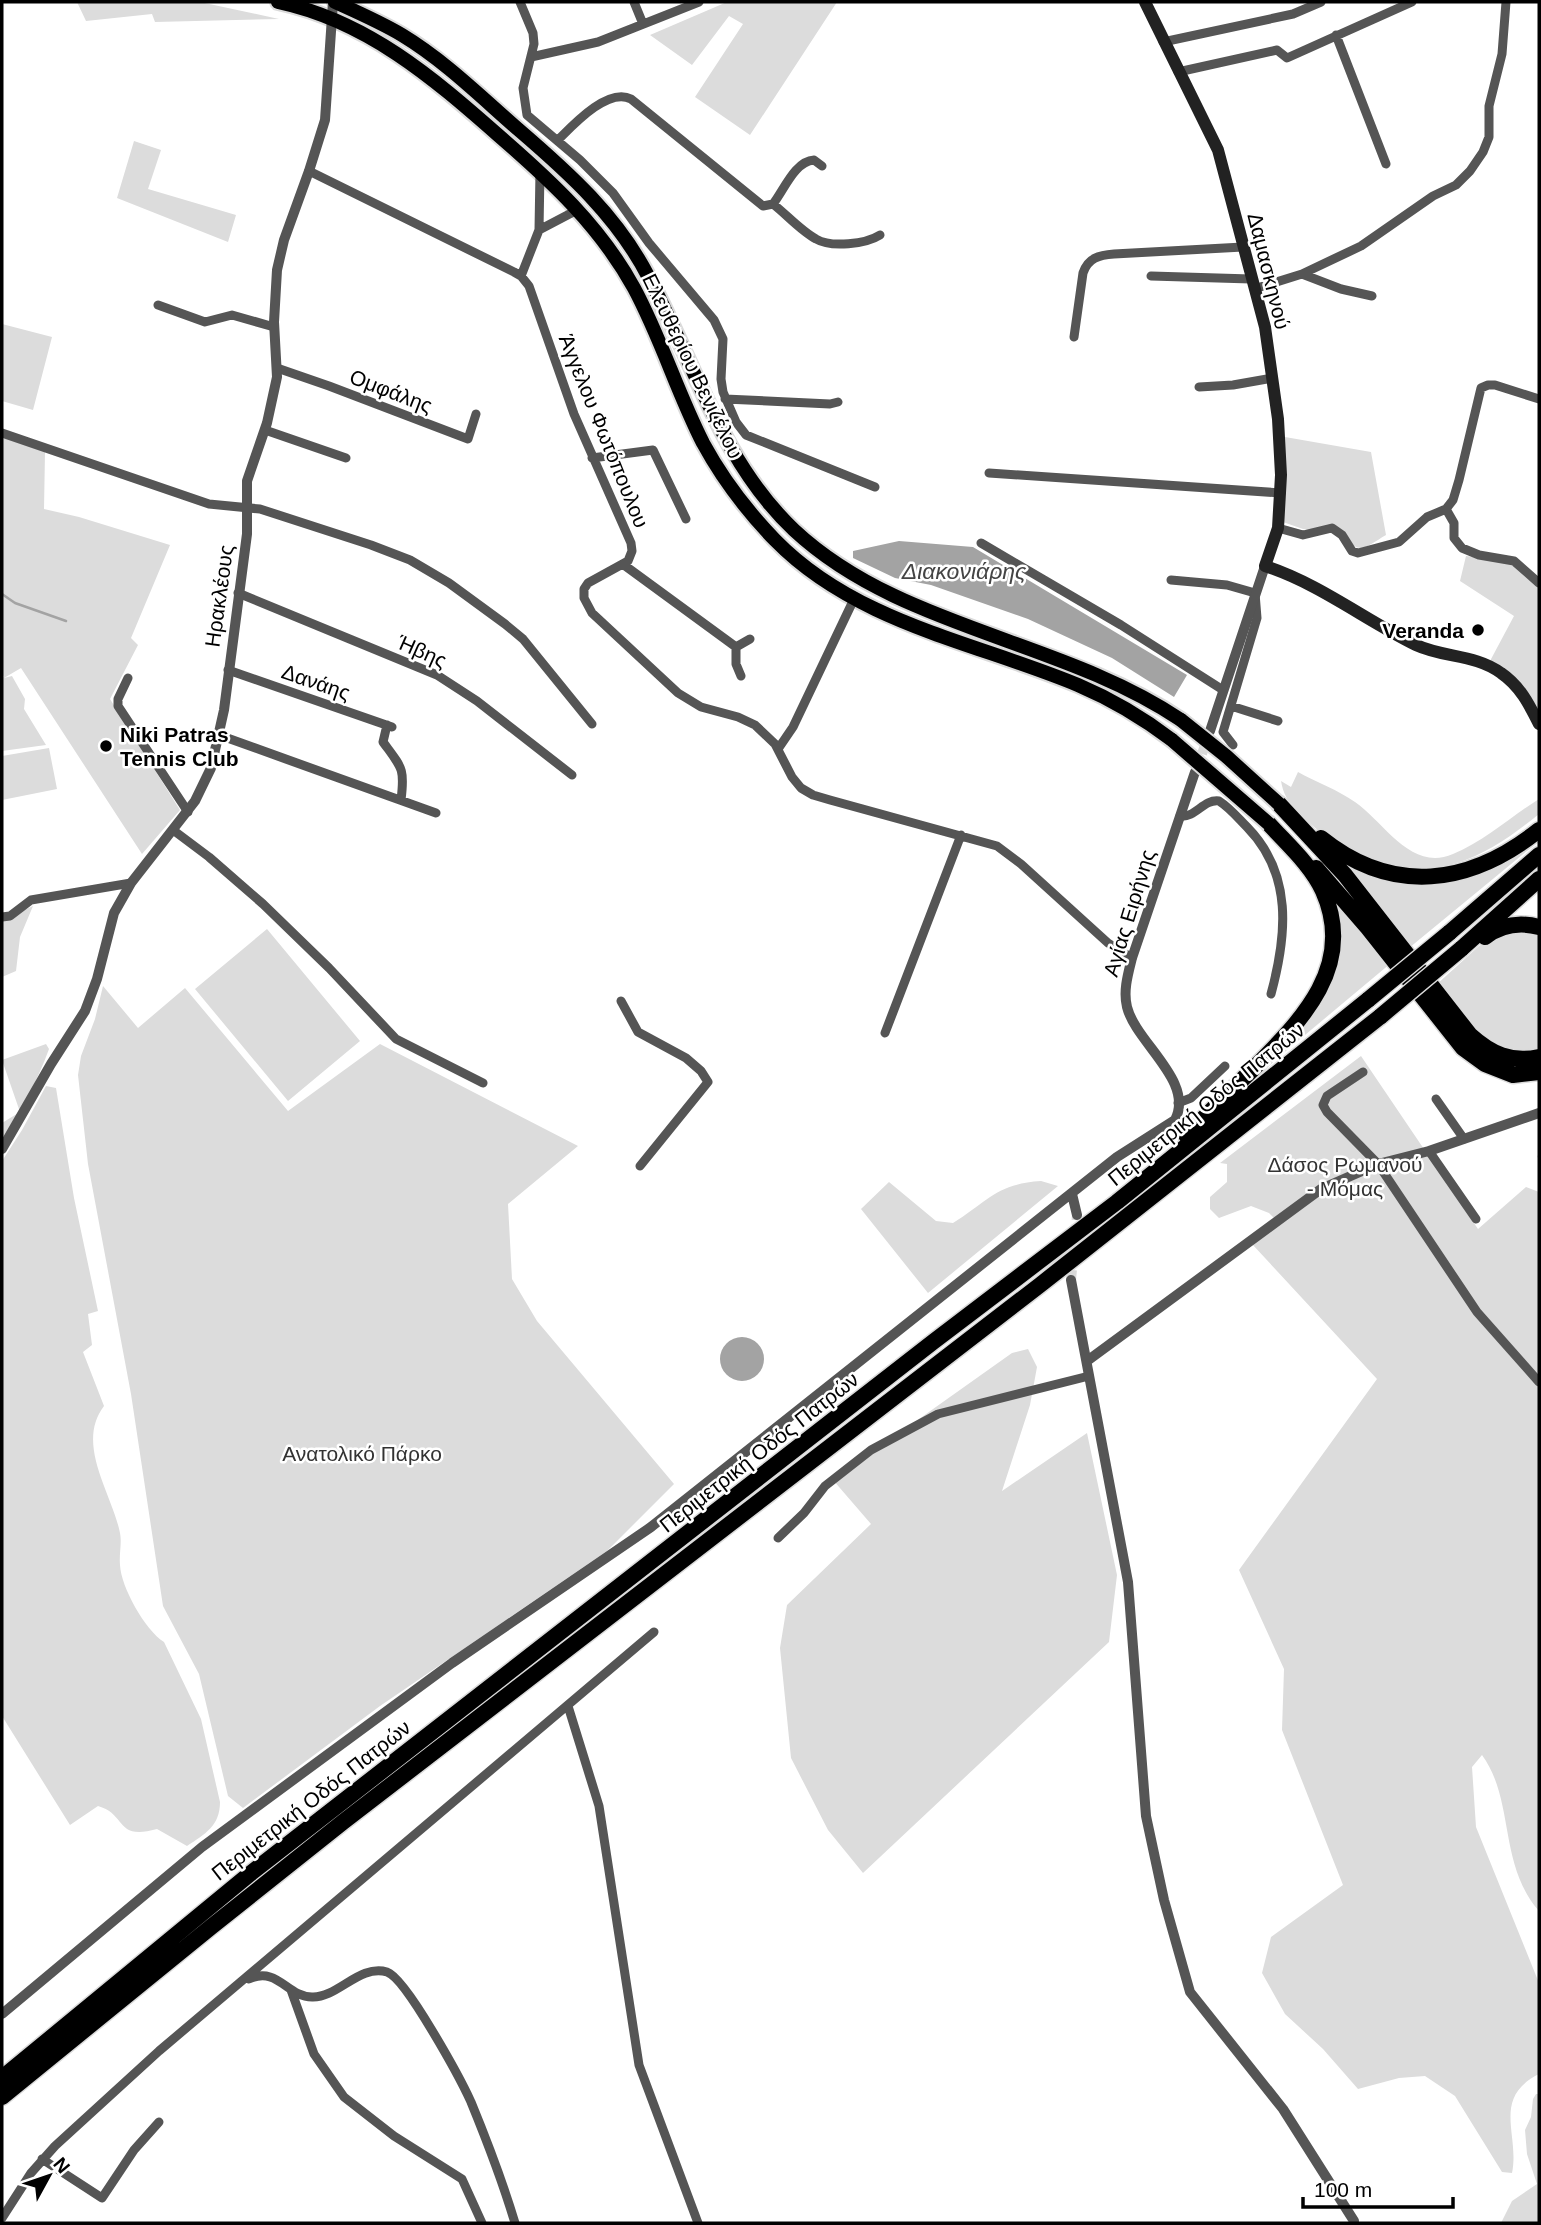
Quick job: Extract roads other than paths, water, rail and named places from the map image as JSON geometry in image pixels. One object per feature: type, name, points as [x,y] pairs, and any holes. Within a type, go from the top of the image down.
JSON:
[{"type":"highway","points":[[1279,804],[1351,858],[1380,870],[1415,877],[1447,876],[1478,867],[1521,844],[1539,830]]},
{"type":"highway","points":[[1279,804],[1345,875],[1470,1035],[1483,1047],[1507,1059],[1539,1057]]},
{"type":"highway","points":[[1269,824],[1332,884],[1463,1048],[1485,1064],[1513,1075],[1539,1072]]},
{"type":"highway","points":[[933,1342],[1173,1147],[1294,1028],[1317,998],[1330,960],[1332,935],[1328,905],[1320,885],[1308,868],[1269,824]]},
{"type":"highway","name":"Περιμετρική Οδός Πατρών","points":[[2,2078],[251,1873],[1117,1202],[1369,999],[1539,855]]},
{"type":"highway","name":"Περιμετρική Οδός Πατρών","points":[[2,2097],[343,1822],[953,1353],[1381,1016],[1539,879]]},
{"type":"highway","points":[[1461,949],[1505,927],[1539,927]]},
{"type":"main road","name":"Ελευθερίου Βενιζέλου","points":[[278,2],[332,18],[379,41],[416,66],[540,171],[579,209],[611,250],[634,288],[692,418],[725,479],[782,547],[817,575],[854,599],[913,625],[1091,691],[1130,712],[1172,740],[1221,779],[1269,824]]},
{"type":"main road","name":"Ελευθερίου Βενιζέλου","points":[[334,2],[413,42],[520,131],[586,191],[624,236],[654,286],[712,412],[736,457],[763,495],[793,529],[824,555],[870,585],[907,603],[1087,669],[1136,693],[1181,720],[1279,804]]},
{"type":"main road","name":"Δαμασκηνού","points":[[1145,2],[1218,150],[1265,327],[1278,419],[1281,493],[1278,528],[1265,566]]},
{"type":"main road","points":[[1265,566],[1316,587],[1372,622],[1429,650],[1471,658],[1500,672],[1519,689],[1539,724]]},
{"type":"street","name":"Ηρακλέους","points":[[2,1149],[85,1011],[97,979],[114,913],[131,883],[187,812],[208,776],[219,736],[247,534],[245,493],[248,475],[274,397],[277,368],[274,327],[276,280],[282,247],[323,132],[334,2]]},
{"type":"street","points":[[520,2],[533,33],[531,57],[523,88],[527,114],[520,131]]},
{"type":"street","points":[[634,2],[643,24]]},
{"type":"street","points":[[531,57],[585,46],[699,2]]},
{"type":"street","points":[[1163,42],[1293,14],[1321,2]]},
{"type":"street","points":[[1178,72],[1277,50],[1287,58],[1412,2]]},
{"type":"street","points":[[1151,275],[1253,284],[1302,274],[1361,246],[1419,206],[1460,182],[1483,152],[1489,137],[1489,106],[1502,54],[1506,2]]},
{"type":"street","points":[[1336,35],[1386,164]]},
{"type":"street","points":[[558,140],[579,119],[599,105],[613,98],[626,96],[755,202],[766,207],[774,204],[803,163],[812,159],[822,166]]},
{"type":"street","points":[[527,114],[613,193],[649,243],[714,320],[723,339],[721,379],[725,399],[736,422],[748,437],[791,451],[876,487]]},
{"type":"street","points":[[309,172],[521,276],[539,230],[540,171]]},
{"type":"street","points":[[774,204],[819,241],[862,243],[880,235]]},
{"type":"street","points":[[539,230],[579,209]]},
{"type":"street","points":[[1074,337],[1083,273],[1087,263],[1095,258],[1114,254],[1242,247]]},
{"type":"street","points":[[1302,274],[1341,289],[1372,296]]},
{"type":"street","name":"Άγγελου Φωτόπουλου","points":[[521,276],[529,286],[592,458],[631,543],[631,556],[624,565]]},
{"type":"street","points":[[158,304],[205,322],[232,315],[274,327]]},
{"type":"street","name":"Ομφάλης","points":[[277,368],[468,439],[476,414]]},
{"type":"street","points":[[1199,387],[1233,385],[1273,378]]},
{"type":"street","points":[[1278,528],[1303,535],[1332,528],[1342,535],[1352,551],[1363,552],[1399,542],[1427,517],[1446,509],[1453,500],[1481,388],[1495,385],[1539,399]]},
{"type":"street","points":[[725,399],[830,404],[838,402]]},
{"type":"street","points":[[265,430],[346,458]]},
{"type":"street","points":[[2,433],[208,504],[260,509],[393,553],[449,583],[523,639],[592,724]]},
{"type":"street","points":[[592,458],[653,450],[686,519]]},
{"type":"street","points":[[989,473],[1281,493]]},
{"type":"street","points":[[1446,509],[1454,523],[1454,538],[1462,548],[1472,554],[1514,561],[1539,583]]},
{"type":"street","points":[[981,543],[1121,625],[1223,690]]},
{"type":"street","points":[[736,647],[624,565],[586,586],[584,598],[589,609],[684,698],[701,707],[749,722],[766,734],[778,749],[796,782],[813,795],[991,843],[1008,853],[1108,943],[1132,958]]},
{"type":"street","points":[[1210,731],[1265,566]]},
{"type":"street","points":[[1171,580],[1227,585],[1255,593]]},
{"type":"street","name":"Ήβης","points":[[238,593],[437,675],[477,701],[572,775]]},
{"type":"street","points":[[1233,745],[1223,733],[1257,618],[1255,593]]},
{"type":"street","points":[[778,749],[793,727],[854,599]]},
{"type":"street","points":[[736,647],[750,639]]},
{"type":"street","points":[[736,647],[736,664],[741,676]]},
{"type":"street","name":"Δανάης","points":[[228,670],[390,726],[383,742],[401,767],[404,776],[401,800]]},
{"type":"street","points":[[128,678],[118,699],[118,706],[187,812]]},
{"type":"street","points":[[1231,706],[1278,721]]},
{"type":"street","points":[[219,736],[436,813]]},
{"type":"street","name":"Αγίας Ειρήνης","points":[[1178,1103],[1172,1077],[1140,1034],[1127,1008],[1126,983],[1195,772]]},
{"type":"street","points":[[1180,816],[1189,816],[1210,802],[1219,802],[1244,823],[1267,851],[1275,872],[1283,912],[1282,948],[1271,994]]},
{"type":"street","points":[[173,830],[230,874],[263,904],[329,968],[396,1039],[483,1083]]},
{"type":"street","points":[[885,1033],[961,835]]},
{"type":"street","points":[[2,917],[10,916],[32,900],[131,883]]},
{"type":"street","points":[[621,1001],[638,1032],[686,1058],[701,1071],[708,1082],[640,1166]]},
{"type":"street","points":[[2,2014],[202,1847],[474,1648],[652,1527],[1124,1153],[1175,1120],[1178,1103],[1191,1098],[1225,1066]]},
{"type":"street","points":[[1363,1072],[1326,1096],[1323,1105],[1326,1112],[1378,1164],[1477,1312],[1539,1382]]},
{"type":"street","points":[[1436,1099],[1464,1139]]},
{"type":"street","points":[[1087,1361],[1321,1189],[1378,1164],[1429,1152],[1539,1113]]},
{"type":"street","points":[[1429,1152],[1476,1219]]},
{"type":"street","points":[[1072,1194],[1077,1215]]},
{"type":"street","points":[[1071,1280],[1128,1582],[1146,1816],[1164,1900],[1190,1992],[1283,2109],[1354,2221]]},
{"type":"street","points":[[778,1538],[804,1513],[825,1486],[871,1450],[938,1414],[1089,1376]]},
{"type":"street","points":[[2,2218],[42,2160],[159,2051],[654,1632]]},
{"type":"street","points":[[568,1706],[599,1806],[639,2065],[698,2223]]},
{"type":"street","points":[[240,1984],[252,1977],[263,1976],[280,1980],[300,1995],[321,1997],[366,1974],[383,1971],[391,1973],[418,2006],[470,2100],[515,2223]]},
{"type":"street","points":[[292,1990],[314,2054],[344,2097],[394,2136],[462,2179],[482,2223]]},
{"type":"street","points":[[42,2160],[102,2198],[134,2150],[159,2122]]},
{"type":"water","name":"Διακονιάρης","points":[[899,541],[973,547],[1187,675],[1174,697],[1112,658],[1028,619],[931,585],[895,578],[853,558],[853,551]]},
{"type":"water","points":[[742,1337],[757,1344],[764,1359],[757,1374],[742,1381],[727,1374],[720,1359],[727,1344]]},
{"type":"waterway","points":[[2,594],[15,603],[66,621]]},
{"type":"tunnel","points":[[1197,768],[1209,734]]},
{"type":"tunnel","points":[[1071,1280],[1077,1215]]},
{"type":"place","name":"Veranda","points":[[1478,630]]},
{"type":"place","name":"Niki Patras Tennis Club","points":[[106,746]]},
{"type":"park label","name":"Δάσος Ρωμανού - Μόμας","points":[[1345,1176]]},
{"type":"park label","name":"Ανατολικό Πάρκο","points":[[362,1453]]}]
